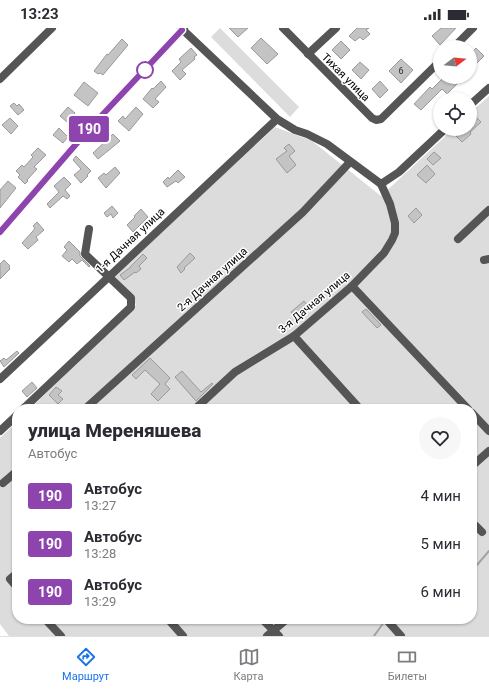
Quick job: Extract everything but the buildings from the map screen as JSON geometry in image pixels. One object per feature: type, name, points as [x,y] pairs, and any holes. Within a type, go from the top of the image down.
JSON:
[{"type":"street","points":[[0,79],[52,28]]},
{"type":"street","points":[[0,232],[90,128],[182,28],[277,119],[295,130],[327,144],[381,184],[399,172],[438,136]]},
{"type":"street","points":[[283,28],[308,54]]},
{"type":"street","name":"Тихая улица","points":[[336,28],[308,54],[372,118],[376,120],[381,119],[433,68]]},
{"type":"street","points":[[461,40],[473,28]]},
{"type":"street","points":[[477,99],[489,88]]},
{"type":"street","name":"1-я Дачная улица","points":[[0,379],[277,119]]},
{"type":"street","name":"2-я Дачная улица","points":[[91,404],[303,212],[350,162]]},
{"type":"street","name":"3-я Дачная улица","points":[[200,404],[228,378],[294,336],[352,286],[389,246],[395,232],[393,212],[381,184]]},
{"type":"street","points":[[458,239],[489,210]]},
{"type":"street","points":[[28,404],[131,307],[131,298],[85,254],[89,229]]},
{"type":"street","points":[[352,286],[463,404]]},
{"type":"street","points":[[294,336],[355,404]]},
{"type":"street","points":[[477,418],[489,431]]},
{"type":"street","points":[[0,431],[12,420]]},
{"type":"street","points":[[477,462],[489,451]]},
{"type":"street","points":[[3,483],[12,475]]},
{"type":"street","points":[[477,527],[482,532]]},
{"type":"street","points":[[50,624],[61,636]]},
{"type":"street","points":[[172,624],[183,636]]},
{"type":"street","points":[[267,624],[276,633]]},
{"type":"street","points":[[266,636],[276,633],[283,624]]},
{"type":"street","points":[[390,624],[401,636]]},
{"type":"shaded area","points":[[220,28],[299,107],[290,117],[211,37]]},
{"type":"shaded area","points":[[489,96],[489,636],[9,636],[0,624],[0,438],[12,427],[12,624],[477,624],[477,404],[35,404],[136,305],[132,296],[114,276],[275,127],[312,141],[381,196],[445,136],[477,136],[477,107]]},
{"type":"waterway","points":[[477,565],[489,551]]},
{"type":"waterway","points":[[374,636],[383,624]]},
{"type":"bus line","name":"190","points":[[0,232],[90,128],[182,30]]}]
